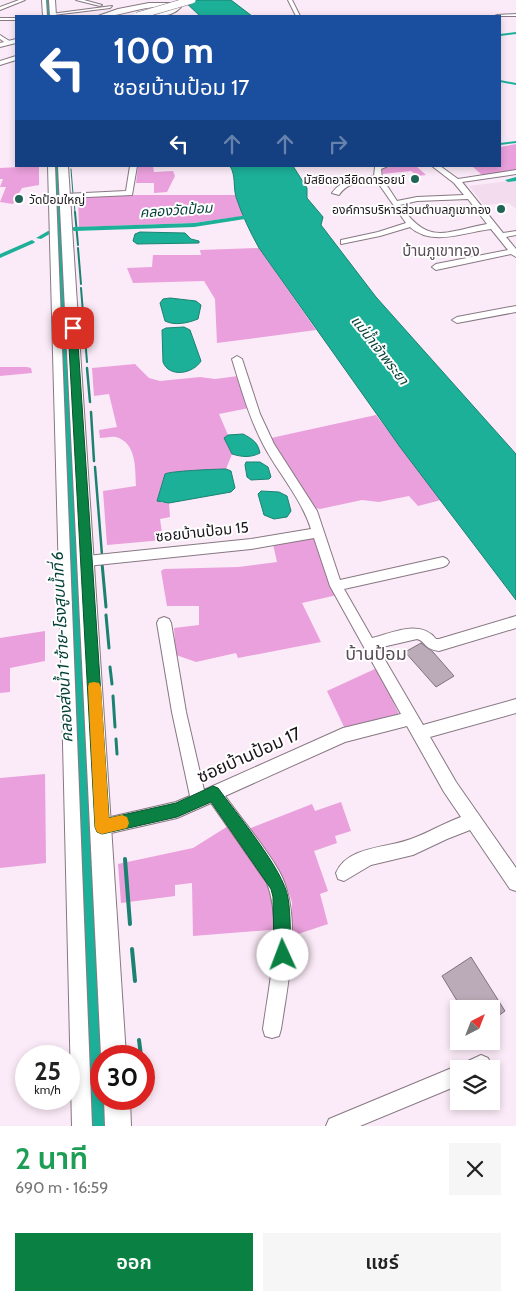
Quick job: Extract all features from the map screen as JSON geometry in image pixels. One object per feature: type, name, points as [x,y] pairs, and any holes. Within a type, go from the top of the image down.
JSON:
[{"type":"main road","points":[[52,0],[53,15]]},
{"type":"main road","points":[[121,14],[175,0]]},
{"type":"main road","points":[[140,15],[192,0]]},
{"type":"main road","points":[[121,14],[158,1],[178,6],[175,10],[158,15]]},
{"type":"main road","points":[[0,39],[14,43]]},
{"type":"main road","points":[[0,52],[14,43]]},
{"type":"main road","points":[[0,57],[15,52]]},
{"type":"main road","points":[[0,63],[15,58]]},
{"type":"main road","points":[[63,167],[60,204],[63,310],[87,561],[78,614],[102,827],[113,1045]]},
{"type":"main road","points":[[117,1110],[118,1126]]},
{"type":"street","points":[[0,9],[23,0]]},
{"type":"street","points":[[44,0],[45,15]]},
{"type":"street","points":[[78,0],[110,7],[121,14]]},
{"type":"street","points":[[290,0],[298,15]]},
{"type":"street","points":[[53,15],[110,7]]},
{"type":"street","points":[[501,16],[516,15]]},
{"type":"street","points":[[508,16],[516,20]]},
{"type":"street","points":[[0,19],[15,19]]},
{"type":"street","points":[[501,22],[516,20]]},
{"type":"street","points":[[51,167],[60,204],[129,193],[134,167]]},
{"type":"street","points":[[382,167],[377,168],[378,178],[411,224],[429,235],[492,226]]},
{"type":"street","points":[[436,167],[457,181],[514,253],[436,267]]},
{"type":"street","points":[[457,181],[516,172]]},
{"type":"street","points":[[336,193],[337,190],[345,185],[378,178]]},
{"type":"street","points":[[396,203],[417,199],[471,197]]},
{"type":"street","points":[[344,242],[380,234],[411,224]]},
{"type":"street","points":[[501,236],[516,233]]},
{"type":"street","points":[[458,320],[516,309]]},
{"type":"street","points":[[63,310],[78,614],[82,1126]]},
{"type":"street","points":[[237,359],[255,414],[269,445],[312,511],[336,586],[450,787],[473,821],[513,873]]},
{"type":"street","name":"ซอยบ้านป้อม 15","points":[[87,561],[251,544],[319,532]]},
{"type":"street","points":[[336,586],[443,562]]},
{"type":"street","points":[[368,645],[417,633],[426,636],[432,644],[439,646],[516,622]]},
{"type":"street","points":[[164,623],[171,677],[184,742],[206,796],[273,876],[281,897],[283,955],[272,1029]]},
{"type":"street","points":[[420,733],[516,706]]},
{"type":"street","name":"ซอยบ้านป้อม 17","points":[[102,827],[177,810],[343,735],[411,718]]},
{"type":"street","points":[[344,873],[356,863],[370,857],[413,847],[473,821]]},
{"type":"street","points":[[336,1126],[450,1078]]},
{"type":"shaded area","points":[[516,144],[516,170],[482,175],[473,167],[501,167],[501,147]]},
{"type":"shaded area","points":[[39,167],[39,185],[22,188],[13,204],[0,202],[6,187],[0,187],[3,179],[0,179],[0,168]]},
{"type":"shaded area","points":[[138,167],[153,167],[154,172],[173,171],[175,176],[167,192],[154,193],[154,183],[136,183]]},
{"type":"shaded area","points":[[417,167],[426,175],[418,176],[411,171],[383,174],[381,168]]},
{"type":"shaded area","points":[[516,180],[516,209],[509,203],[484,205],[469,186]]},
{"type":"shaded area","points":[[235,195],[244,216],[193,223],[79,227],[78,197]]},
{"type":"shaded area","points":[[259,248],[316,330],[217,343],[215,299],[204,281],[133,283],[127,268],[152,267],[153,255],[201,255],[200,250]]},
{"type":"shaded area","points":[[135,364],[149,378],[160,381],[200,377],[215,379],[238,376],[249,408],[219,414],[228,435],[224,438],[232,454],[226,469],[187,472],[165,477],[161,486],[161,503],[169,503],[170,517],[160,519],[163,540],[107,545],[103,491],[136,486],[135,472],[131,451],[123,440],[116,437],[100,438],[99,430],[117,427],[109,394],[94,396],[92,368]]},
{"type":"shaded area","points":[[0,367],[27,367],[31,368],[32,373],[0,376]]},
{"type":"shaded area","points":[[376,415],[441,500],[418,506],[409,496],[379,502],[362,500],[320,509],[315,508],[294,479],[271,438]]},
{"type":"shaded area","points":[[318,537],[337,595],[302,603],[321,642],[238,658],[236,653],[196,662],[176,655],[174,628],[199,625],[199,606],[167,606],[161,571],[164,569],[238,567],[277,562],[273,544]]},
{"type":"shaded area","points":[[45,631],[45,661],[10,668],[10,692],[0,693],[0,638]]},
{"type":"shaded area","points":[[377,668],[399,714],[397,718],[345,729],[327,691]]},
{"type":"shaded area","points":[[45,774],[46,863],[0,868],[0,778]]},
{"type":"shaded area","points":[[341,802],[351,831],[335,836],[337,843],[314,851],[328,891],[320,894],[328,924],[292,936],[292,902],[285,882],[248,829],[312,804],[315,811]]},
{"type":"shaded area","points":[[233,823],[277,888],[282,929],[193,936],[192,883],[175,885],[175,896],[121,903],[118,864],[193,848]]},
{"type":"water","points":[[183,0],[231,0],[251,15],[199,15]]},
{"type":"water","name":"แม่น้ำเจ้าพระยา","points":[[230,167],[294,167],[307,188],[307,198],[323,217],[321,225],[376,297],[516,454],[516,600],[400,447],[259,248],[238,204]]},
{"type":"water","points":[[140,232],[185,233],[191,239],[199,241],[199,243],[137,244],[133,241],[135,234]]},
{"type":"water","points":[[163,299],[196,301],[201,305],[198,319],[182,323],[165,321],[160,303]]},
{"type":"water","points":[[184,327],[190,330],[201,361],[193,369],[176,372],[166,367],[163,362],[162,330]]},
{"type":"water","points":[[243,434],[255,442],[260,453],[253,456],[232,454],[224,438],[228,435]]},
{"type":"water","points":[[246,462],[260,462],[268,467],[271,477],[269,479],[251,480],[247,477]]},
{"type":"water","points":[[226,469],[231,471],[235,488],[231,492],[169,503],[157,501],[165,474]]},
{"type":"water","points":[[261,491],[279,492],[287,496],[291,511],[287,517],[274,519],[264,515],[258,494]]},
{"type":"building","points":[[421,643],[433,652],[454,676],[436,687],[405,652]]},
{"type":"building","points":[[471,957],[498,1000],[457,1000],[442,976]]},
{"type":"building","points":[[500,1003],[505,1011],[500,1015]]},
{"type":"waterway","name":"คลองส่งน้ำ 1 ซ้าย-โรงสูบน้ำที่ 6","points":[[48,0],[49,15]]},
{"type":"waterway","points":[[501,35],[516,33]]},
{"type":"waterway","points":[[501,81],[516,84]]},
{"type":"waterway","points":[[501,144],[516,142]]},
{"type":"waterway","name":"คลองส่งน้ำ 1 ซ้าย-โรงสูบน้ำที่ 6","points":[[56,167],[99,1126]]},
{"type":"waterway","points":[[71,169],[73,194]]},
{"type":"waterway","points":[[508,180],[516,179]]},
{"type":"waterway","points":[[74,197],[75,214]]},
{"type":"waterway","name":"คลองวัดป้อม","points":[[75,212],[78,245]]},
{"type":"waterway","name":"คลองวัดป้อม","points":[[74,229],[194,225],[255,216]]},
{"type":"waterway","name":"คลองวัดป้อม","points":[[39,238],[50,232]]},
{"type":"waterway","name":"คลองวัดป้อม","points":[[0,256],[32,242]]},
{"type":"waterway","points":[[78,248],[81,284]]},
{"type":"waterway","points":[[81,288],[87,362]]},
{"type":"waterway","points":[[87,368],[90,402]]},
{"type":"waterway","points":[[91,412],[94,461]]},
{"type":"waterway","points":[[95,467],[102,555]]},
{"type":"waterway","points":[[102,563],[106,607]]},
{"type":"waterway","points":[[106,615],[109,648]]},
{"type":"waterway","points":[[110,667],[112,684]]},
{"type":"waterway","points":[[113,696],[115,727]]},
{"type":"waterway","points":[[116,739],[117,754]]},
{"type":"waterway","points":[[125,859],[130,924]]},
{"type":"waterway","points":[[132,949],[135,981]]},
{"type":"waterway","points":[[139,1040],[140,1045]]},
{"type":"slow traffic","points":[[94,687],[102,827],[122,823]]},
{"type":"place","name":"มัสยิดอาลียิดดารอยน์","points":[[415,179]]},
{"type":"place","name":"วัดป้อมใหญ่","points":[[19,199]]},
{"type":"place","name":"องค์การบริหารส่วนตำบลภูเขาทอง","points":[[501,209]]},
{"type":"district","name":"บ้านภูเขาทอง","points":[[441,251]]},
{"type":"district","name":"บ้านป้อม","points":[[376,654]]},
{"type":"route","points":[[73,328],[102,827],[177,810],[213,793],[273,876],[278,887],[281,897],[283,955]]}]
